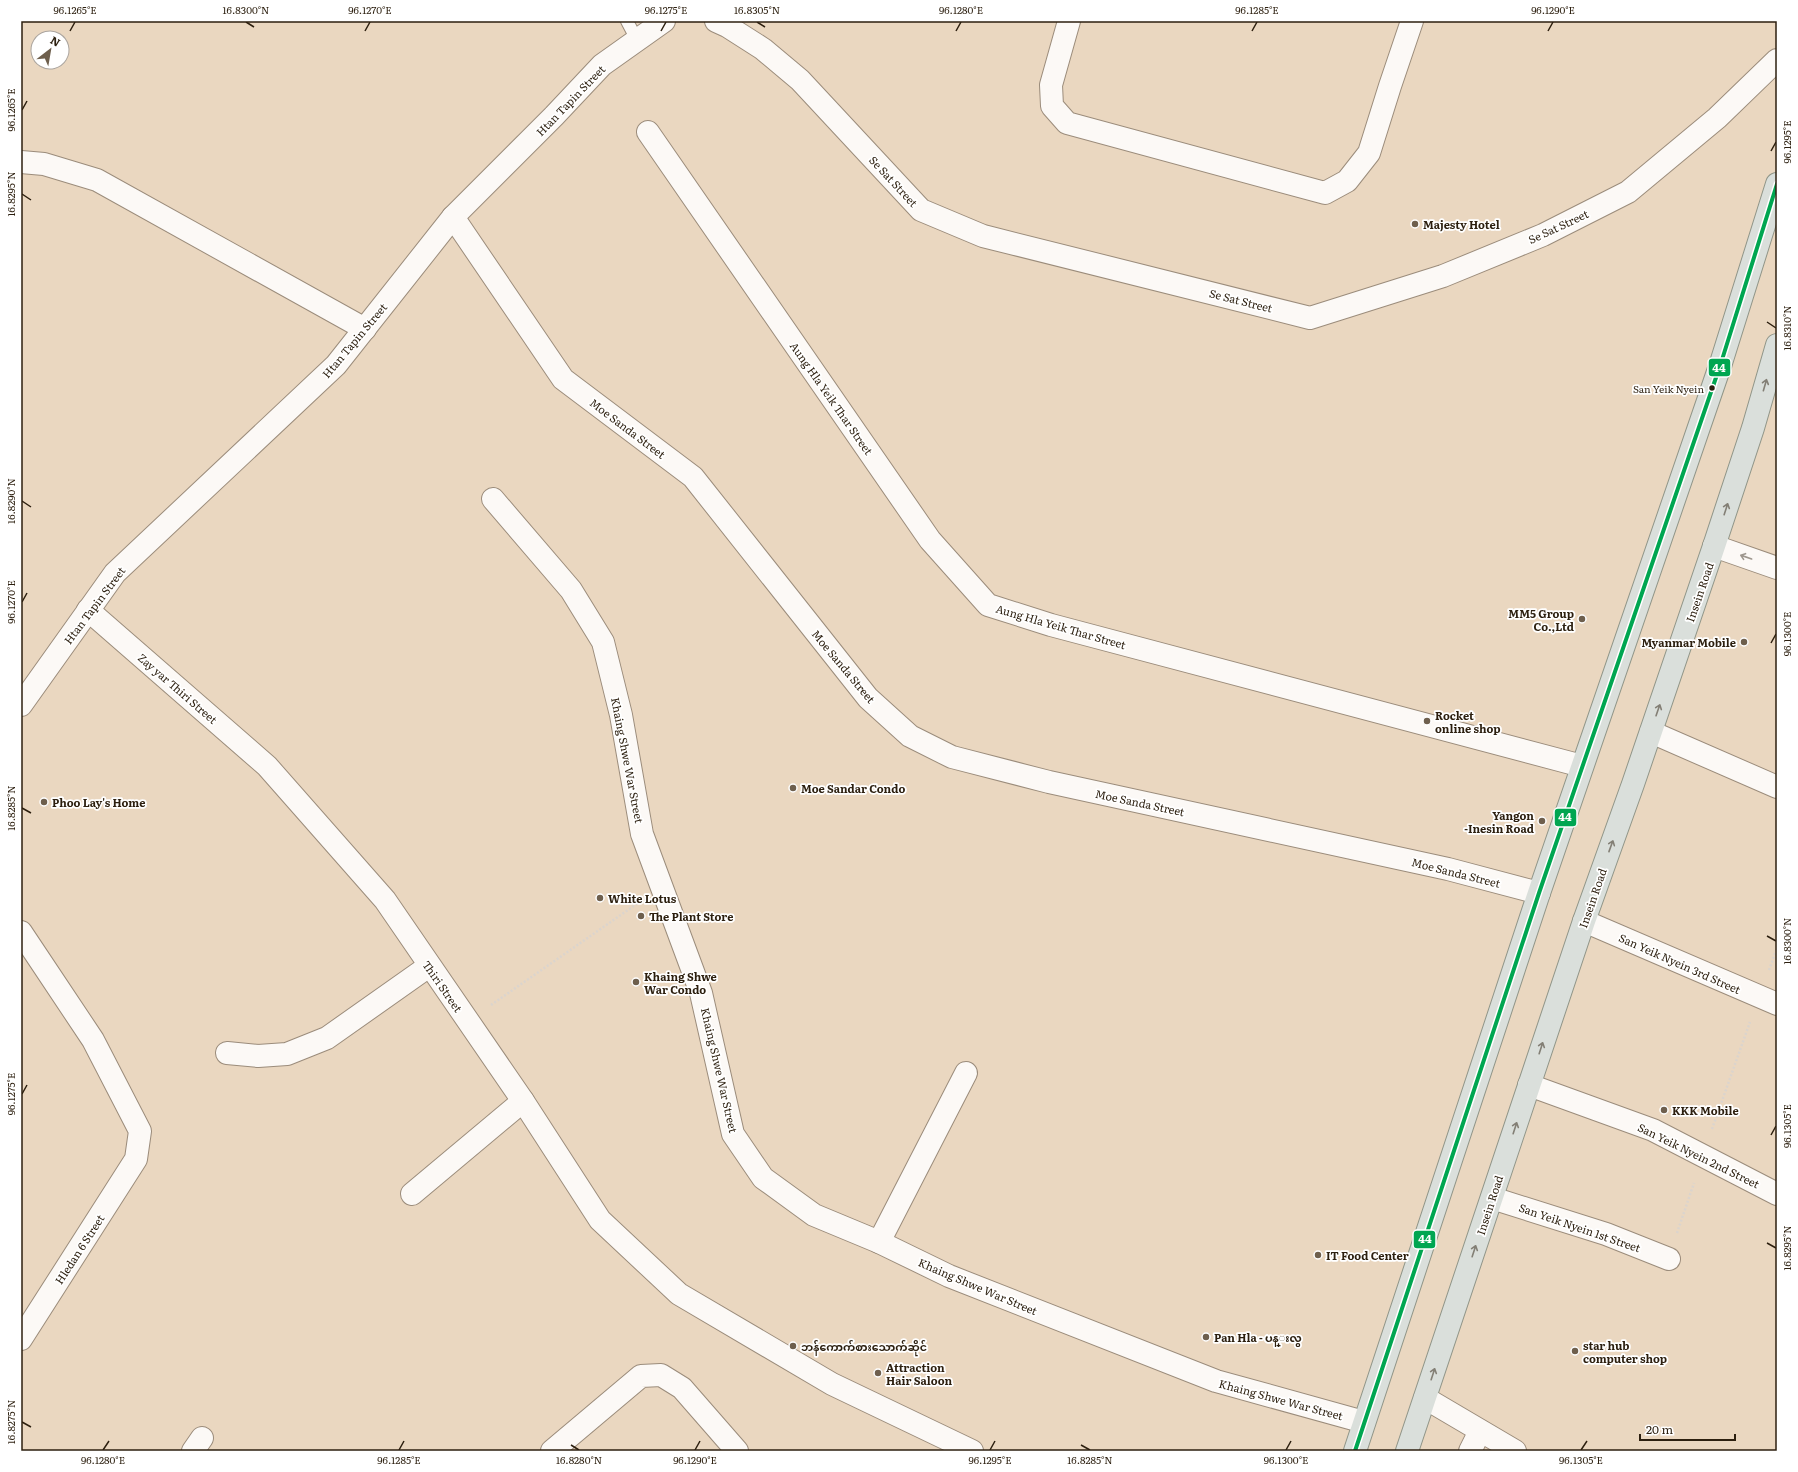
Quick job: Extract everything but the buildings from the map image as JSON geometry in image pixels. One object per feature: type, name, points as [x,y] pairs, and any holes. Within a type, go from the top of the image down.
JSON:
[{"type":"main road","points":[[1355,1451],[1539,893],[1721,363],[1777,184]]},
{"type":"main road","name":"Insein Road","points":[[1407,1451],[1584,920],[1651,732],[1714,546],[1777,345]]},
{"type":"street","name":"Htan Tapin Street","points":[[21,705],[115,573],[336,365],[453,217],[554,116],[602,65],[664,21]]},
{"type":"street","name":"Se Sat Street","points":[[716,21],[727,26],[764,50],[800,80],[921,210],[983,236],[1310,318],[1443,276],[1543,235],[1628,192],[1717,118],[1777,60]]},
{"type":"street","points":[[1069,21],[1051,85],[1052,106],[1067,123],[1325,193],[1347,181],[1369,153],[1412,21]]},
{"type":"street","name":"Aung Hla Yeik Thar Street","points":[[648,132],[930,540],[988,605],[1058,627],[1582,766]]},
{"type":"street","points":[[21,162],[44,164],[97,180],[365,329]]},
{"type":"street","name":"Moe Sanda Street","points":[[453,217],[563,379],[693,477],[868,698],[910,736],[952,757],[1049,782],[1448,869],[1539,893]]},
{"type":"street","name":"Khaing Shwe War Street","points":[[493,499],[571,590],[603,642],[621,715],[642,834],[701,993],[733,1134],[763,1178],[814,1215],[879,1242],[949,1276],[1216,1381],[1364,1422]]},
{"type":"street","points":[[1714,546],[1777,568]]},
{"type":"street","name":"Zay yar Thiri Street","points":[[88,610],[267,766]]},
{"type":"street","points":[[1651,732],[1777,787]]},
{"type":"street","name":"Thiri Street","points":[[267,766],[385,900],[523,1101],[600,1220],[679,1294],[832,1384],[972,1451]]},
{"type":"street","name":"San Yeik Nyein 3rd Street","points":[[1584,920],[1768,1001]]},
{"type":"street","name":"Hledan 6 Street","points":[[21,933],[93,1040],[140,1131],[136,1159],[21,1339]]},
{"type":"street","points":[[226,1053],[258,1056],[287,1054],[327,1038],[429,966]]},
{"type":"street","points":[[879,1242],[966,1073]]},
{"type":"street","name":"San Yeik Nyein 2nd Street","points":[[1529,1085],[1653,1130],[1777,1194]]},
{"type":"street","points":[[412,1194],[523,1101]]},
{"type":"street","name":"San Yeik Nyein 1st Street","points":[[1492,1198],[1606,1234],[1669,1259]]},
{"type":"street","points":[[552,1451],[641,1376],[661,1375],[682,1388],[737,1451]]},
{"type":"street","points":[[1425,1398],[1515,1451]]},
{"type":"street","points":[[1470,1451],[1480,1431]]},
{"type":"lane","points":[[627,21],[637,40]]},
{"type":"path","points":[[468,1022],[662,886]]},
{"type":"path","points":[[1669,1259],[1703,1155],[1768,1001],[1777,948]]},
{"type":"transit line","name":"44","points":[[1355,1451],[1539,893],[1721,363],[1777,184]]},
{"type":"place","name":"Majesty Hotel","points":[[1415,224]]},
{"type":"place","name":"San Yeik Nyein","points":[[1712,388]]},
{"type":"place","name":"MM5 Group Co.,Ltd","points":[[1582,619]]},
{"type":"place","name":"Myanmar Mobile","points":[[1744,642]]},
{"type":"place","name":"Rocket online shop","points":[[1427,721]]},
{"type":"place","name":"Moe Sandar Condo","points":[[793,788]]},
{"type":"place","name":"Phoo Lay's Home","points":[[44,802]]},
{"type":"place","name":"Yangon -Inesin Road","points":[[1542,821]]},
{"type":"place","name":"White Lotus","points":[[600,898]]},
{"type":"place","name":"The Plant Store","points":[[641,916]]},
{"type":"place","name":"Khaing Shwe War Condo","points":[[636,982]]},
{"type":"place","name":"KKK Mobile","points":[[1664,1110]]},
{"type":"place","name":"IT Food Center","points":[[1318,1255]]},
{"type":"place","name":"Pan Hla - ပန္းလွ","points":[[1206,1337]]},
{"type":"place","name":"ဘန်ကောက်စားသောက်ဆိုင်","points":[[793,1346]]},
{"type":"place","name":"star hub computer shop","points":[[1575,1351]]},
{"type":"place","name":"Attraction Hair Saloon","points":[[878,1373]]}]
